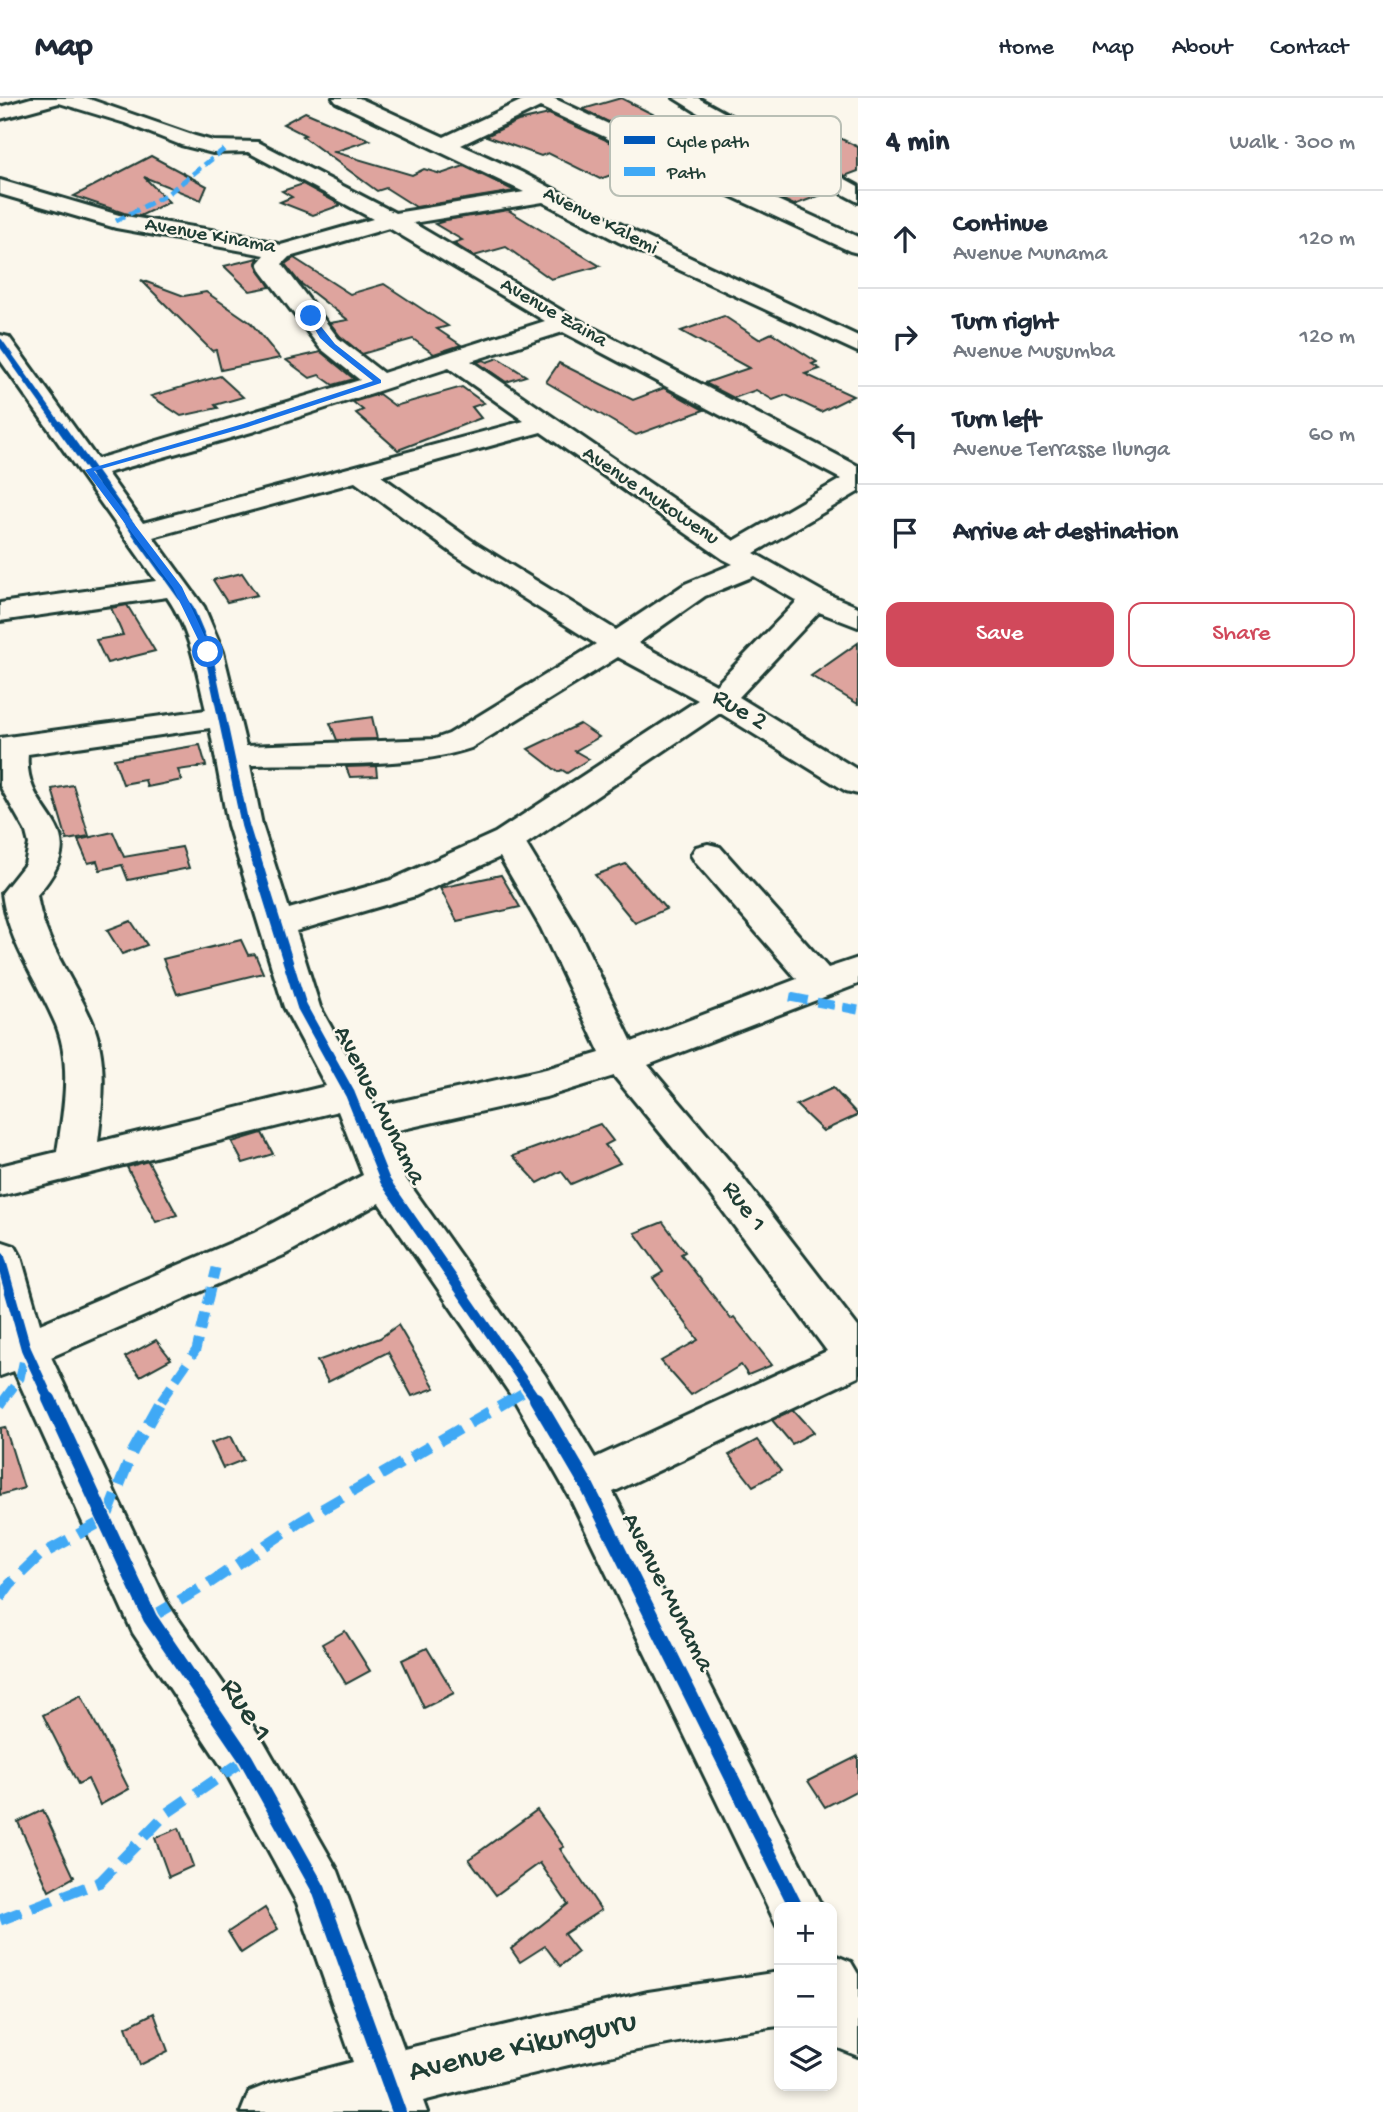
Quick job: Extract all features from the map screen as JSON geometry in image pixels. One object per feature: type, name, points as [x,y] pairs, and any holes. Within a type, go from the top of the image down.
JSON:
[{"type":"street","points":[[0,113],[53,98]]},
{"type":"street","name":"Avenue Zaina","points":[[65,98],[132,119],[188,141],[213,147],[251,146],[392,220],[565,323],[858,478]]},
{"type":"street","name":"Avenue Kalemi","points":[[343,98],[445,145],[639,243],[858,345]]},
{"type":"street","points":[[684,98],[714,116]]},
{"type":"street","points":[[445,145],[542,99],[610,133]]},
{"type":"street","points":[[841,186],[858,195]]},
{"type":"street","name":"Avenue Kinama","points":[[0,187],[116,220],[248,243],[281,252],[392,220],[544,195]]},
{"type":"street","points":[[750,196],[858,246]]},
{"type":"street","points":[[281,252],[270,263],[274,272],[311,316],[323,336],[354,365],[378,381]]},
{"type":"street","points":[[89,470],[246,425],[565,323]]},
{"type":"street","name":"Avenue Munama","points":[[0,342],[89,470],[177,587],[208,652],[245,825],[302,1007],[356,1109],[385,1181],[530,1388],[586,1484],[794,1902]]},
{"type":"street","name":"Avenue Mukowenu","points":[[453,360],[542,424],[743,559],[815,599],[858,618]]},
{"type":"street","points":[[136,533],[542,424]]},
{"type":"street","name":"Rue 2","points":[[361,474],[465,549],[617,644],[720,699],[858,784]]},
{"type":"street","points":[[232,755],[439,748],[460,741],[617,644],[858,478]]},
{"type":"street","points":[[0,612],[177,587]]},
{"type":"street","points":[[276,925],[403,888],[507,841],[720,699],[815,599]]},
{"type":"street","points":[[75,1163],[86,1090],[83,1053],[73,1018],[28,934],[21,907],[19,893],[44,861],[47,847],[41,830],[15,792],[6,747],[223,717]]},
{"type":"street","name":"Rue 1","points":[[507,841],[559,928],[622,1060],[723,1181],[857,1357]]},
{"type":"street","points":[[708,855],[822,984]]},
{"type":"street","points":[[0,1181],[75,1163],[356,1109],[546,1083],[622,1060],[858,970]]},
{"type":"street","points":[[13,1354],[269,1244],[385,1181]]},
{"type":"street","name":"Rue 1","points":[[0,1257],[13,1354],[150,1618],[246,1759],[319,1890],[394,2096]]},
{"type":"street","points":[[586,1484],[857,1357]]},
{"type":"street","name":"Avenue Kikunguru","points":[[269,2112],[394,2096],[608,2026],[716,2005],[774,1999]]},
{"type":"building","points":[[621,98],[657,116],[610,116],[610,123],[583,109]]},
{"type":"building","points":[[305,112],[370,140],[334,152],[412,175],[424,169],[441,174],[464,166],[515,191],[416,207],[386,188],[377,191],[302,136],[305,135],[283,124]]},
{"type":"building","points":[[549,114],[604,139],[610,143],[610,175],[600,179],[548,153],[541,156],[486,136],[518,121]]},
{"type":"building","points":[[841,139],[858,147],[858,171],[845,176],[841,174]]},
{"type":"building","points":[[151,156],[207,186],[201,200],[144,177],[169,202],[140,216],[74,196]]},
{"type":"building","points":[[303,184],[341,205],[313,215],[280,202],[292,197],[282,191]]},
{"type":"building","points":[[774,196],[818,196],[794,205]]},
{"type":"building","points":[[508,210],[600,266],[551,279],[506,247],[474,256],[453,243],[462,240],[435,224]]},
{"type":"building","points":[[258,258],[256,264],[270,287],[250,291],[224,266]]},
{"type":"building","points":[[294,258],[350,294],[384,284],[448,326],[437,329],[461,345],[434,354],[413,339],[362,354],[340,336],[330,323],[348,320],[299,282],[285,264]]},
{"type":"building","points":[[141,280],[184,296],[206,292],[251,323],[280,358],[221,370],[216,350],[212,351]]},
{"type":"building","points":[[724,316],[759,339],[772,333],[817,362],[812,364],[820,369],[805,374],[853,396],[821,412],[786,395],[773,400],[756,390],[734,398],[705,383],[749,368],[681,331]]},
{"type":"building","points":[[321,352],[354,379],[333,385],[319,375],[310,378],[286,360]]},
{"type":"building","points":[[498,358],[526,376],[506,382],[477,362]]},
{"type":"building","points":[[559,363],[633,400],[664,388],[704,410],[636,435],[546,382]]},
{"type":"building","points":[[220,376],[243,397],[215,405],[218,408],[181,416],[151,396]]},
{"type":"building","points":[[462,387],[484,403],[472,407],[481,418],[398,450],[356,413],[363,410],[353,402],[379,394],[395,406]]},
{"type":"building","points":[[242,573],[257,595],[227,602],[213,580]]},
{"type":"building","points":[[127,605],[155,651],[107,663],[96,640],[123,635],[111,608]]},
{"type":"building","points":[[858,643],[858,704],[811,676]]},
{"type":"building","points":[[372,717],[377,739],[337,740],[330,723]]},
{"type":"building","points":[[580,724],[599,737],[575,751],[589,759],[567,773],[562,770],[558,772],[528,749]]},
{"type":"building","points":[[200,745],[206,766],[178,770],[182,780],[147,787],[145,780],[123,784],[114,759]]},
{"type":"building","points":[[376,766],[377,776],[350,777],[346,767]]},
{"type":"building","points":[[73,785],[89,836],[67,840],[52,789]]},
{"type":"building","points":[[113,832],[124,857],[182,847],[189,868],[128,880],[122,865],[100,870],[97,861],[88,863],[78,840]]},
{"type":"building","points":[[626,864],[666,909],[635,923],[595,875]]},
{"type":"building","points":[[501,875],[520,907],[457,921],[440,888]]},
{"type":"building","points":[[131,921],[147,945],[122,954],[107,930]]},
{"type":"building","points":[[241,940],[248,955],[255,954],[263,973],[177,994],[163,959]]},
{"type":"building","points":[[833,1088],[858,1115],[823,1131],[796,1105]]},
{"type":"building","points":[[600,1124],[613,1141],[605,1145],[620,1163],[571,1184],[561,1171],[538,1183],[513,1156]]},
{"type":"building","points":[[262,1133],[273,1154],[243,1163],[232,1142]]},
{"type":"building","points":[[148,1161],[177,1215],[156,1222],[127,1167]]},
{"type":"building","points":[[663,1222],[685,1252],[681,1254],[731,1319],[734,1317],[772,1365],[748,1375],[741,1365],[691,1395],[661,1361],[698,1340],[653,1278],[663,1272],[635,1233]]},
{"type":"building","points":[[398,1325],[435,1388],[412,1396],[388,1352],[328,1382],[317,1361],[380,1338]]},
{"type":"building","points":[[156,1340],[171,1359],[140,1376],[125,1357]]},
{"type":"building","points":[[794,1410],[814,1432],[792,1444],[772,1420]]},
{"type":"building","points":[[5,1427],[24,1488],[0,1495],[0,1428]]},
{"type":"building","points":[[231,1436],[243,1460],[223,1468],[211,1443]]},
{"type":"building","points":[[757,1440],[781,1471],[753,1486],[729,1455]]},
{"type":"building","points":[[345,1631],[370,1671],[346,1684],[322,1644]]},
{"type":"building","points":[[427,1648],[454,1693],[424,1708],[402,1660]]},
{"type":"building","points":[[81,1695],[129,1789],[100,1805],[88,1779],[78,1784],[43,1715]]},
{"type":"building","points":[[858,1756],[858,1790],[825,1807],[808,1781]]},
{"type":"building","points":[[43,1810],[74,1877],[49,1891],[18,1822]]},
{"type":"building","points":[[537,1810],[564,1847],[560,1849],[601,1910],[564,1934],[578,1952],[560,1966],[545,1946],[520,1962],[511,1949],[568,1904],[540,1863],[496,1895],[469,1859]]},
{"type":"building","points":[[179,1828],[193,1866],[169,1877],[155,1838]]},
{"type":"building","points":[[265,1908],[278,1929],[241,1953],[228,1932]]},
{"type":"building","points":[[154,2013],[168,2051],[140,2065],[126,2027]]},
{"type":"marked path","points":[[116,221],[166,195],[227,147]]},
{"type":"marked path","points":[[790,997],[858,1010]]},
{"type":"marked path","points":[[0,1598],[10,1584],[39,1556],[106,1519],[133,1451],[152,1413],[196,1350],[216,1268]]},
{"type":"marked path","points":[[0,1405],[20,1378],[26,1349]]},
{"type":"marked path","points":[[150,1618],[211,1582],[300,1522],[530,1388]]},
{"type":"marked path","points":[[0,1920],[100,1882],[167,1813],[246,1759]]},
{"type":"cycle path","points":[[0,342],[189,607],[208,652],[245,825],[302,1007],[350,1094],[385,1181],[530,1388],[586,1484],[794,1902]]},
{"type":"cycle path","points":[[0,1257],[26,1349],[150,1618],[246,1759],[319,1890],[399,2112]]},
{"type":"route","points":[[208,652],[189,607],[177,587],[89,470],[246,425],[378,381],[332,346],[311,316]]}]
